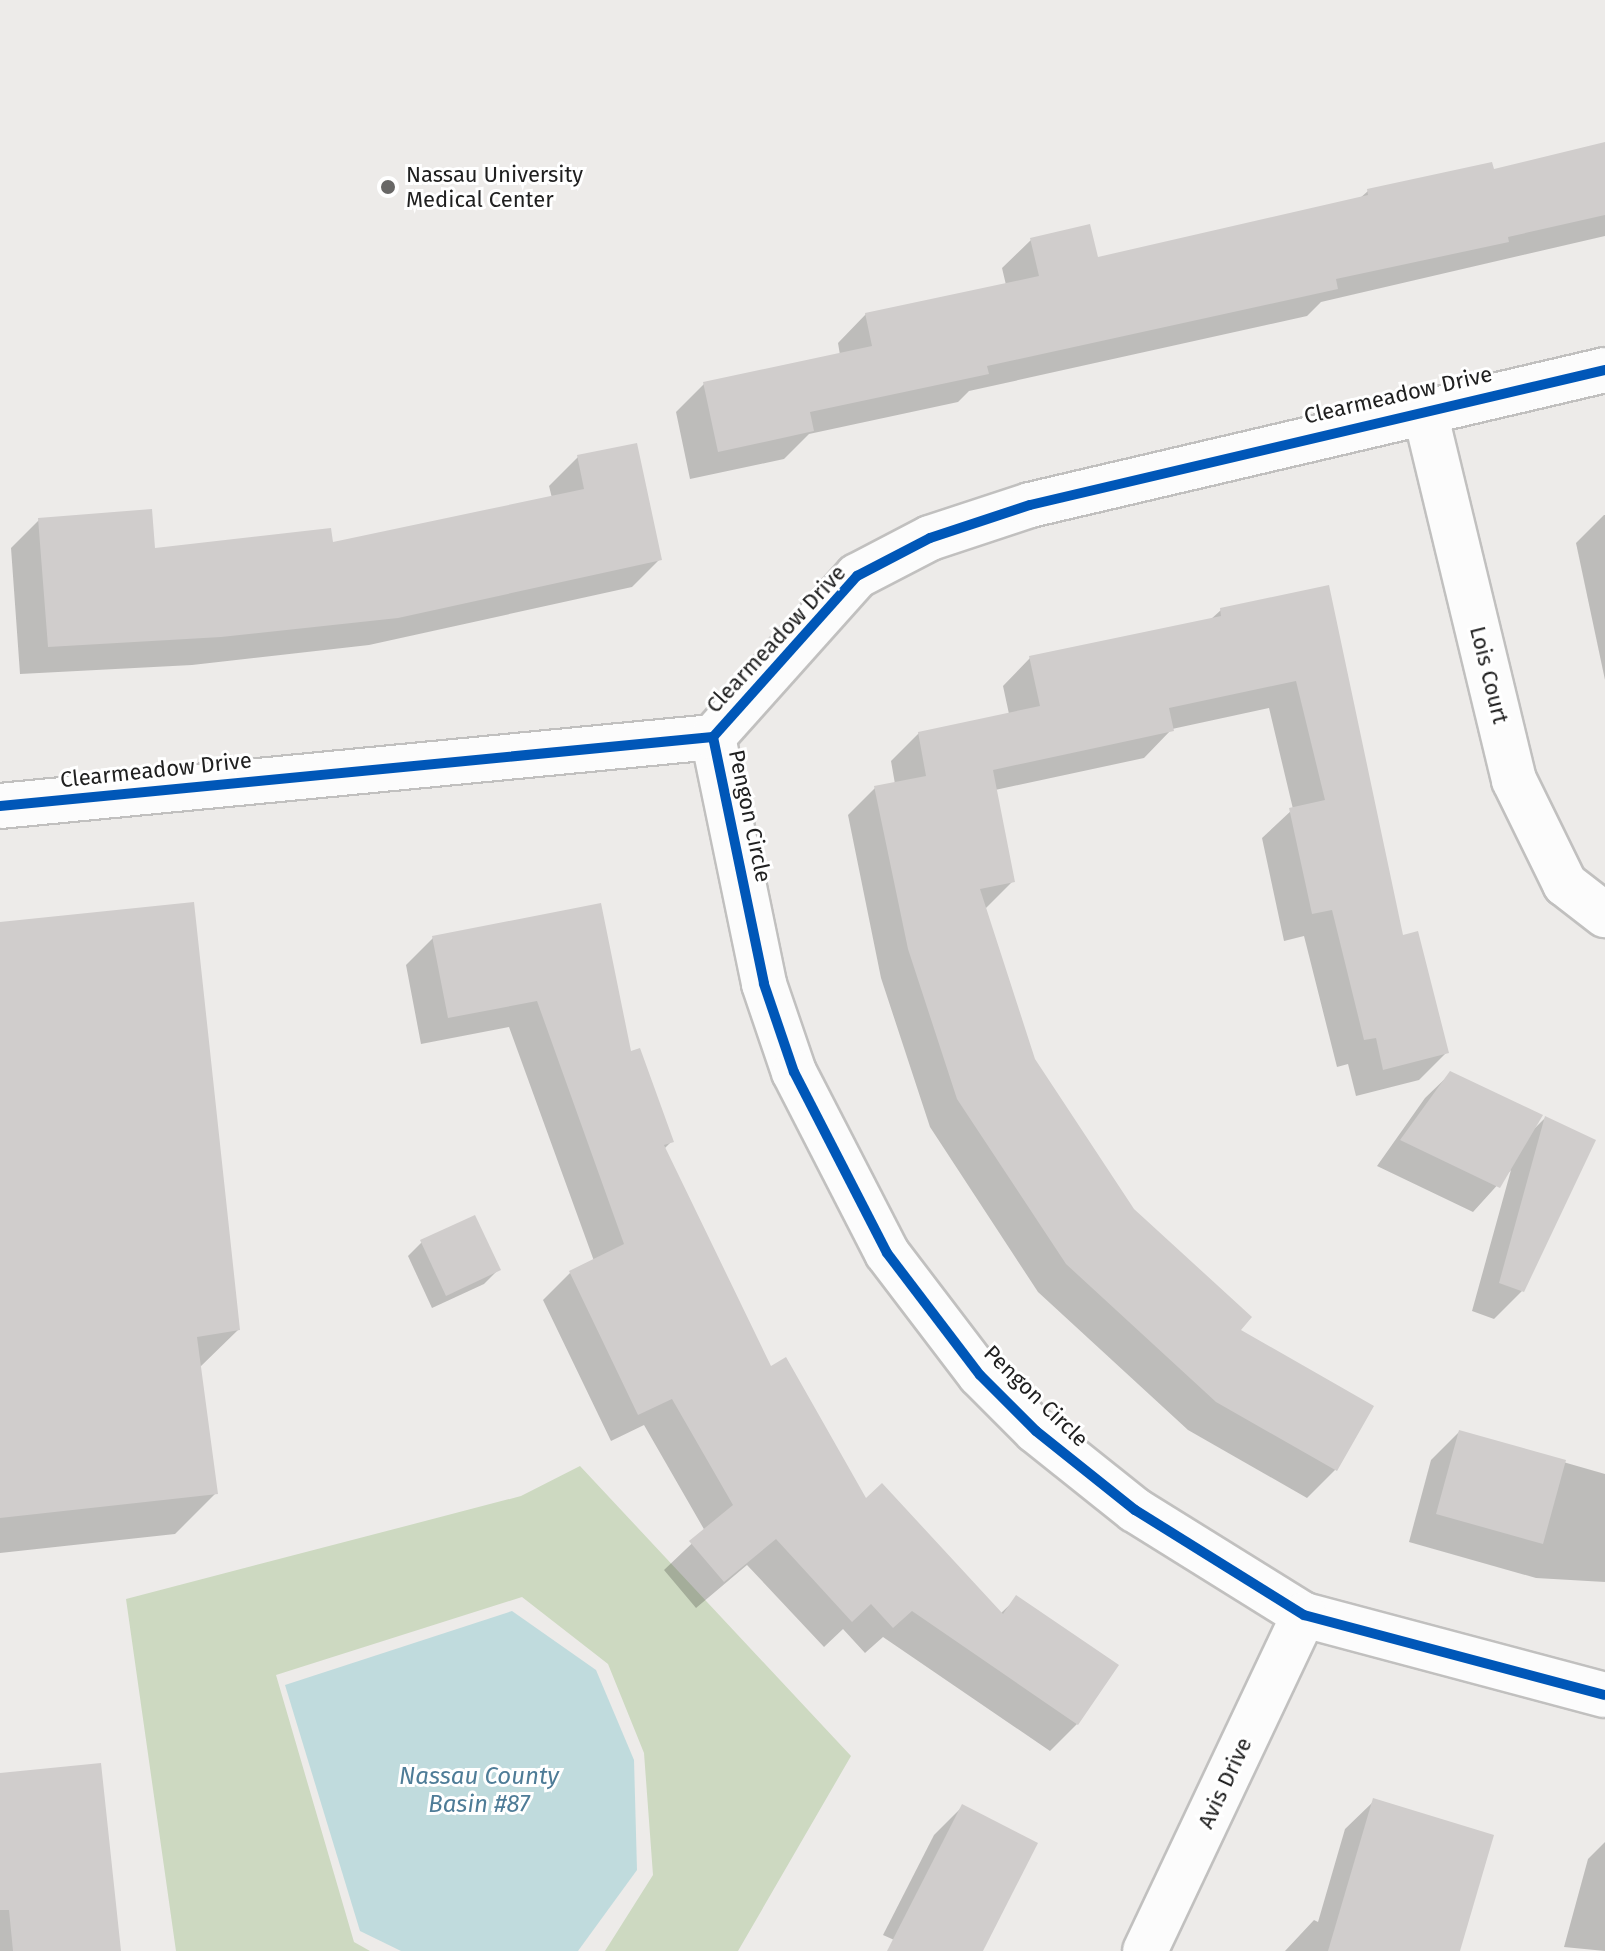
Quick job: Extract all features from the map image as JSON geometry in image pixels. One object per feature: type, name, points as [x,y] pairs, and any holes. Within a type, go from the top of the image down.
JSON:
[{"type":"street","name":"Clearmeadow Drive","points":[[0,806],[713,737],[857,576],[930,538],[1030,505],[1424,408],[1605,370]]},
{"type":"street","name":"Lois Court","points":[[1424,408],[1514,780],[1565,884],[1605,915]]},
{"type":"street","name":"Pengon Circle","points":[[713,737],[764,984],[794,1072],[887,1253],[980,1375],[1036,1431],[1135,1510],[1304,1615],[1605,1695]]},
{"type":"street","name":"Avis Drive","points":[[1145,1951],[1304,1615]]},
{"type":"green space","points":[[580,1466],[851,1756],[738,1951],[605,1951],[653,1875],[644,1753],[608,1664],[522,1597],[276,1675],[354,1942],[370,1951],[176,1951],[126,1599],[521,1496]]},
{"type":"water","name":"Nassau County Basin #87","points":[[512,1611],[596,1670],[634,1760],[637,1870],[578,1951],[401,1951],[360,1931],[285,1685]]},
{"type":"building","points":[[1605,142],[1605,215],[1508,237],[1509,242],[1336,279],[1338,289],[987,366],[989,374],[810,412],[814,431],[718,452],[703,382],[872,346],[865,313],[1039,276],[1030,238],[1090,224],[1098,257],[1368,195],[1367,189],[1492,162],[1494,169]]},
{"type":"building","points":[[637,443],[662,560],[398,618],[221,637],[48,647],[38,518],[152,509],[155,548],[331,528],[333,542],[584,489],[577,455]]},
{"type":"building","points":[[1329,585],[1403,935],[1418,931],[1449,1053],[1383,1070],[1376,1038],[1364,1040],[1332,910],[1312,914],[1289,808],[1325,800],[1296,681],[1169,708],[1174,731],[993,770],[1015,882],[980,889],[1035,1059],[1134,1209],[1252,1317],[1241,1330],[1374,1406],[1337,1471],[1216,1402],[1066,1264],[957,1099],[908,949],[874,786],[926,776],[918,732],[1040,706],[1029,656],[1221,616],[1220,608]]},
{"type":"building","points":[[194,902],[240,1330],[197,1337],[218,1494],[0,1518],[0,922]]},
{"type":"building","points":[[601,903],[631,1051],[640,1048],[674,1142],[664,1145],[771,1366],[786,1357],[866,1498],[882,1483],[1003,1614],[1016,1595],[1119,1665],[1078,1725],[912,1611],[893,1628],[871,1604],[852,1622],[776,1539],[724,1582],[689,1541],[733,1505],[672,1399],[638,1415],[569,1271],[624,1244],[537,1001],[448,1018],[432,936]]},
{"type":"building","points":[[1450,1071],[1543,1115],[1500,1188],[1400,1140]]},
{"type":"building","points":[[1545,1116],[1596,1140],[1524,1292],[1499,1283]]},
{"type":"building","points":[[475,1215],[501,1270],[446,1296],[420,1240]]},
{"type":"building","points":[[1459,1430],[1566,1460],[1543,1544],[1436,1514]]},
{"type":"building","points":[[101,1763],[121,1951],[13,1951],[9,1910],[0,1910],[0,1773]]},
{"type":"building","points":[[1373,1798],[1494,1835],[1460,1951],[1328,1951]]},
{"type":"building","points":[[962,1804],[1038,1843],[983,1951],[887,1951]]},
{"type":"cycle path","points":[[0,806],[713,737],[857,576],[930,538],[1030,505],[1605,370]]},
{"type":"cycle path","points":[[713,737],[764,984],[794,1072],[887,1253],[980,1375],[1036,1431],[1135,1510],[1304,1615],[1605,1695]]},
{"type":"place","name":"Nassau University Medical Center","points":[[388,187]]}]
